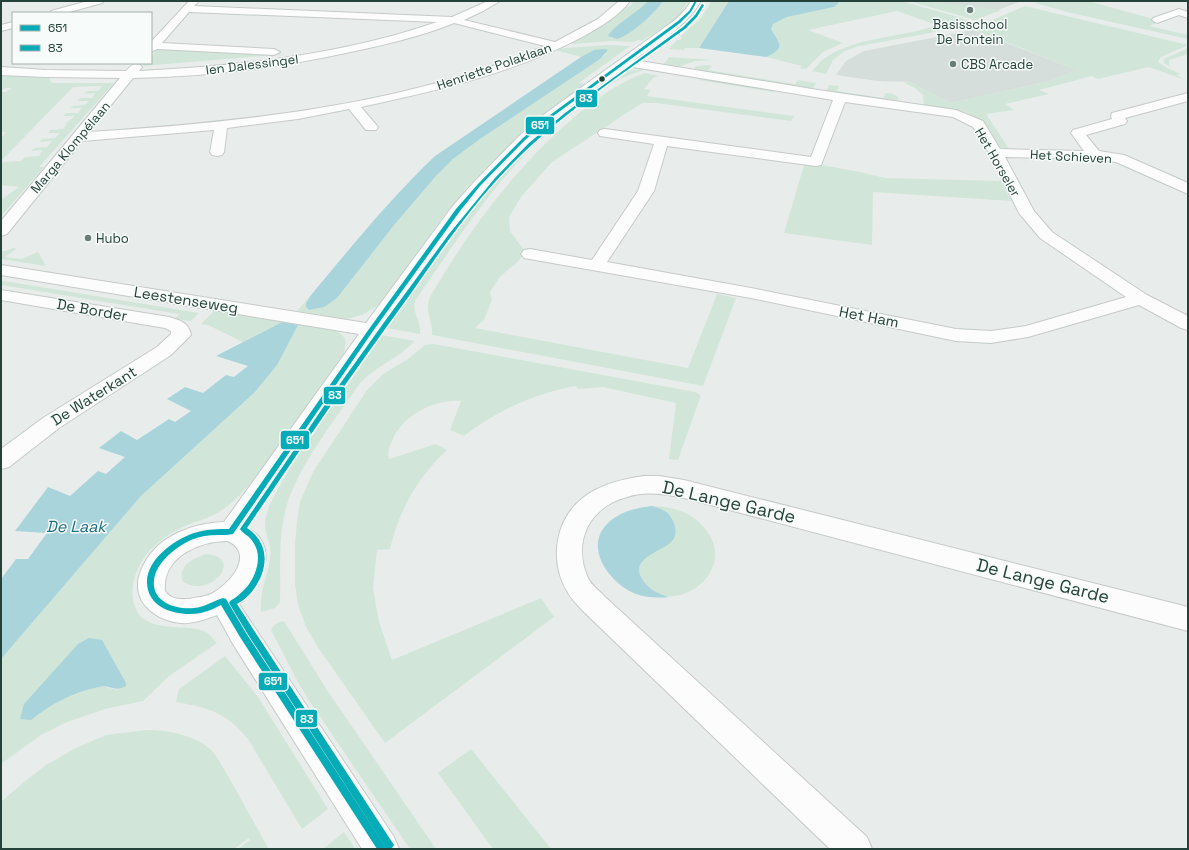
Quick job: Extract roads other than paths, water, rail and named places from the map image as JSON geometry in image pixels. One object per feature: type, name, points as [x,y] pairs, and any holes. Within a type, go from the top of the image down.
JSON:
[{"type":"street","points":[[59,12],[99,1]]},
{"type":"street","points":[[152,48],[194,1]]},
{"type":"street","name":"Ien Dalessingel","points":[[1,71],[60,75],[129,75],[231,68],[321,55],[394,38],[453,20],[495,1]]},
{"type":"street","name":"Henriette Polaklaan","points":[[78,136],[136,133],[277,118],[352,105],[455,81],[522,59],[555,45],[604,18],[625,1]]},
{"type":"street","points":[[232,532],[371,330],[458,210],[504,158],[524,139],[551,116],[679,22],[696,1]]},
{"type":"street","points":[[186,9],[453,20],[555,45]]},
{"type":"street","points":[[1157,20],[1179,12],[1188,15]]},
{"type":"street","points":[[1,28],[12,24]]},
{"type":"street","points":[[152,48],[321,55]]},
{"type":"street","name":"Het Horseler","points":[[624,62],[956,114],[978,124],[996,153],[1027,213],[1046,235],[1141,299],[1188,324]]},
{"type":"street","name":"Marga Klompélaan","points":[[1,231],[138,64]]},
{"type":"street","points":[[605,133],[816,162],[840,97]]},
{"type":"street","points":[[1095,155],[1078,134],[1120,121],[1117,116],[1188,97]]},
{"type":"street","points":[[352,105],[371,127]]},
{"type":"street","points":[[217,152],[221,125]]},
{"type":"street","points":[[596,266],[646,191],[662,141]]},
{"type":"street","name":"Het Schieven","points":[[996,153],[1095,155],[1120,158],[1188,189]]},
{"type":"street","name":"Het Ham","points":[[530,254],[751,293],[956,334],[991,337],[1028,330],[1141,299]]},
{"type":"street","name":"Leestenseweg","points":[[1,270],[371,330]]},
{"type":"street","name":"De Border","points":[[1,295],[169,323],[178,326],[181,329]]},
{"type":"street","name":"De Waterkant","points":[[1,461],[51,423],[164,351],[181,335],[181,329]]},
{"type":"street","name":"De Lange Garde","points":[[855,849],[594,604],[577,584],[569,563],[568,543],[574,524],[583,511],[597,500],[613,492],[645,484],[684,489],[1188,619]]},
{"type":"street","points":[[214,532],[232,532],[247,540],[254,553],[252,569],[242,586],[223,601],[202,609],[180,611],[162,606],[152,594],[151,578],[158,562],[173,547],[193,536],[214,532]]},
{"type":"street","points":[[223,601],[243,635],[382,849]]},
{"type":"water","points":[[648,1],[663,1],[649,17],[623,37],[617,39],[608,36],[615,28]]},
{"type":"water","points":[[729,1],[839,1],[834,7],[787,17],[773,24],[771,29],[779,42],[779,48],[766,57],[699,48]]},
{"type":"water","points":[[594,50],[608,50],[600,59],[480,139],[453,159],[436,176],[395,224],[337,298],[324,307],[309,310],[306,307],[306,303],[311,295],[356,241],[402,189],[435,156],[581,57]]},
{"type":"water","name":"De Laak","points":[[282,322],[298,325],[277,365],[254,393],[141,496],[1,659],[1,579],[16,559],[28,559],[47,533],[15,531],[48,487],[70,496],[98,471],[106,474],[125,457],[99,448],[121,431],[137,440],[169,419],[175,422],[191,411],[167,399],[185,387],[203,393],[226,375],[234,377],[248,366],[216,356]]},
{"type":"water","points":[[652,506],[667,512],[674,524],[675,533],[672,541],[648,556],[643,561],[639,572],[644,583],[650,588],[657,593],[669,597],[657,598],[644,596],[627,589],[610,574],[603,565],[599,554],[598,544],[600,534],[607,524],[617,516],[628,511]]},
{"type":"water","points":[[89,638],[102,640],[126,683],[126,686],[118,689],[103,686],[89,689],[71,695],[54,704],[31,720],[20,719],[24,704],[78,644]]},
{"type":"place","name":"Basisschool De Fontein","points":[[970,10]]},
{"type":"place","name":"CBS Arcade","points":[[953,64]]},
{"type":"place","name":"Hubo","points":[[88,238]]}]
